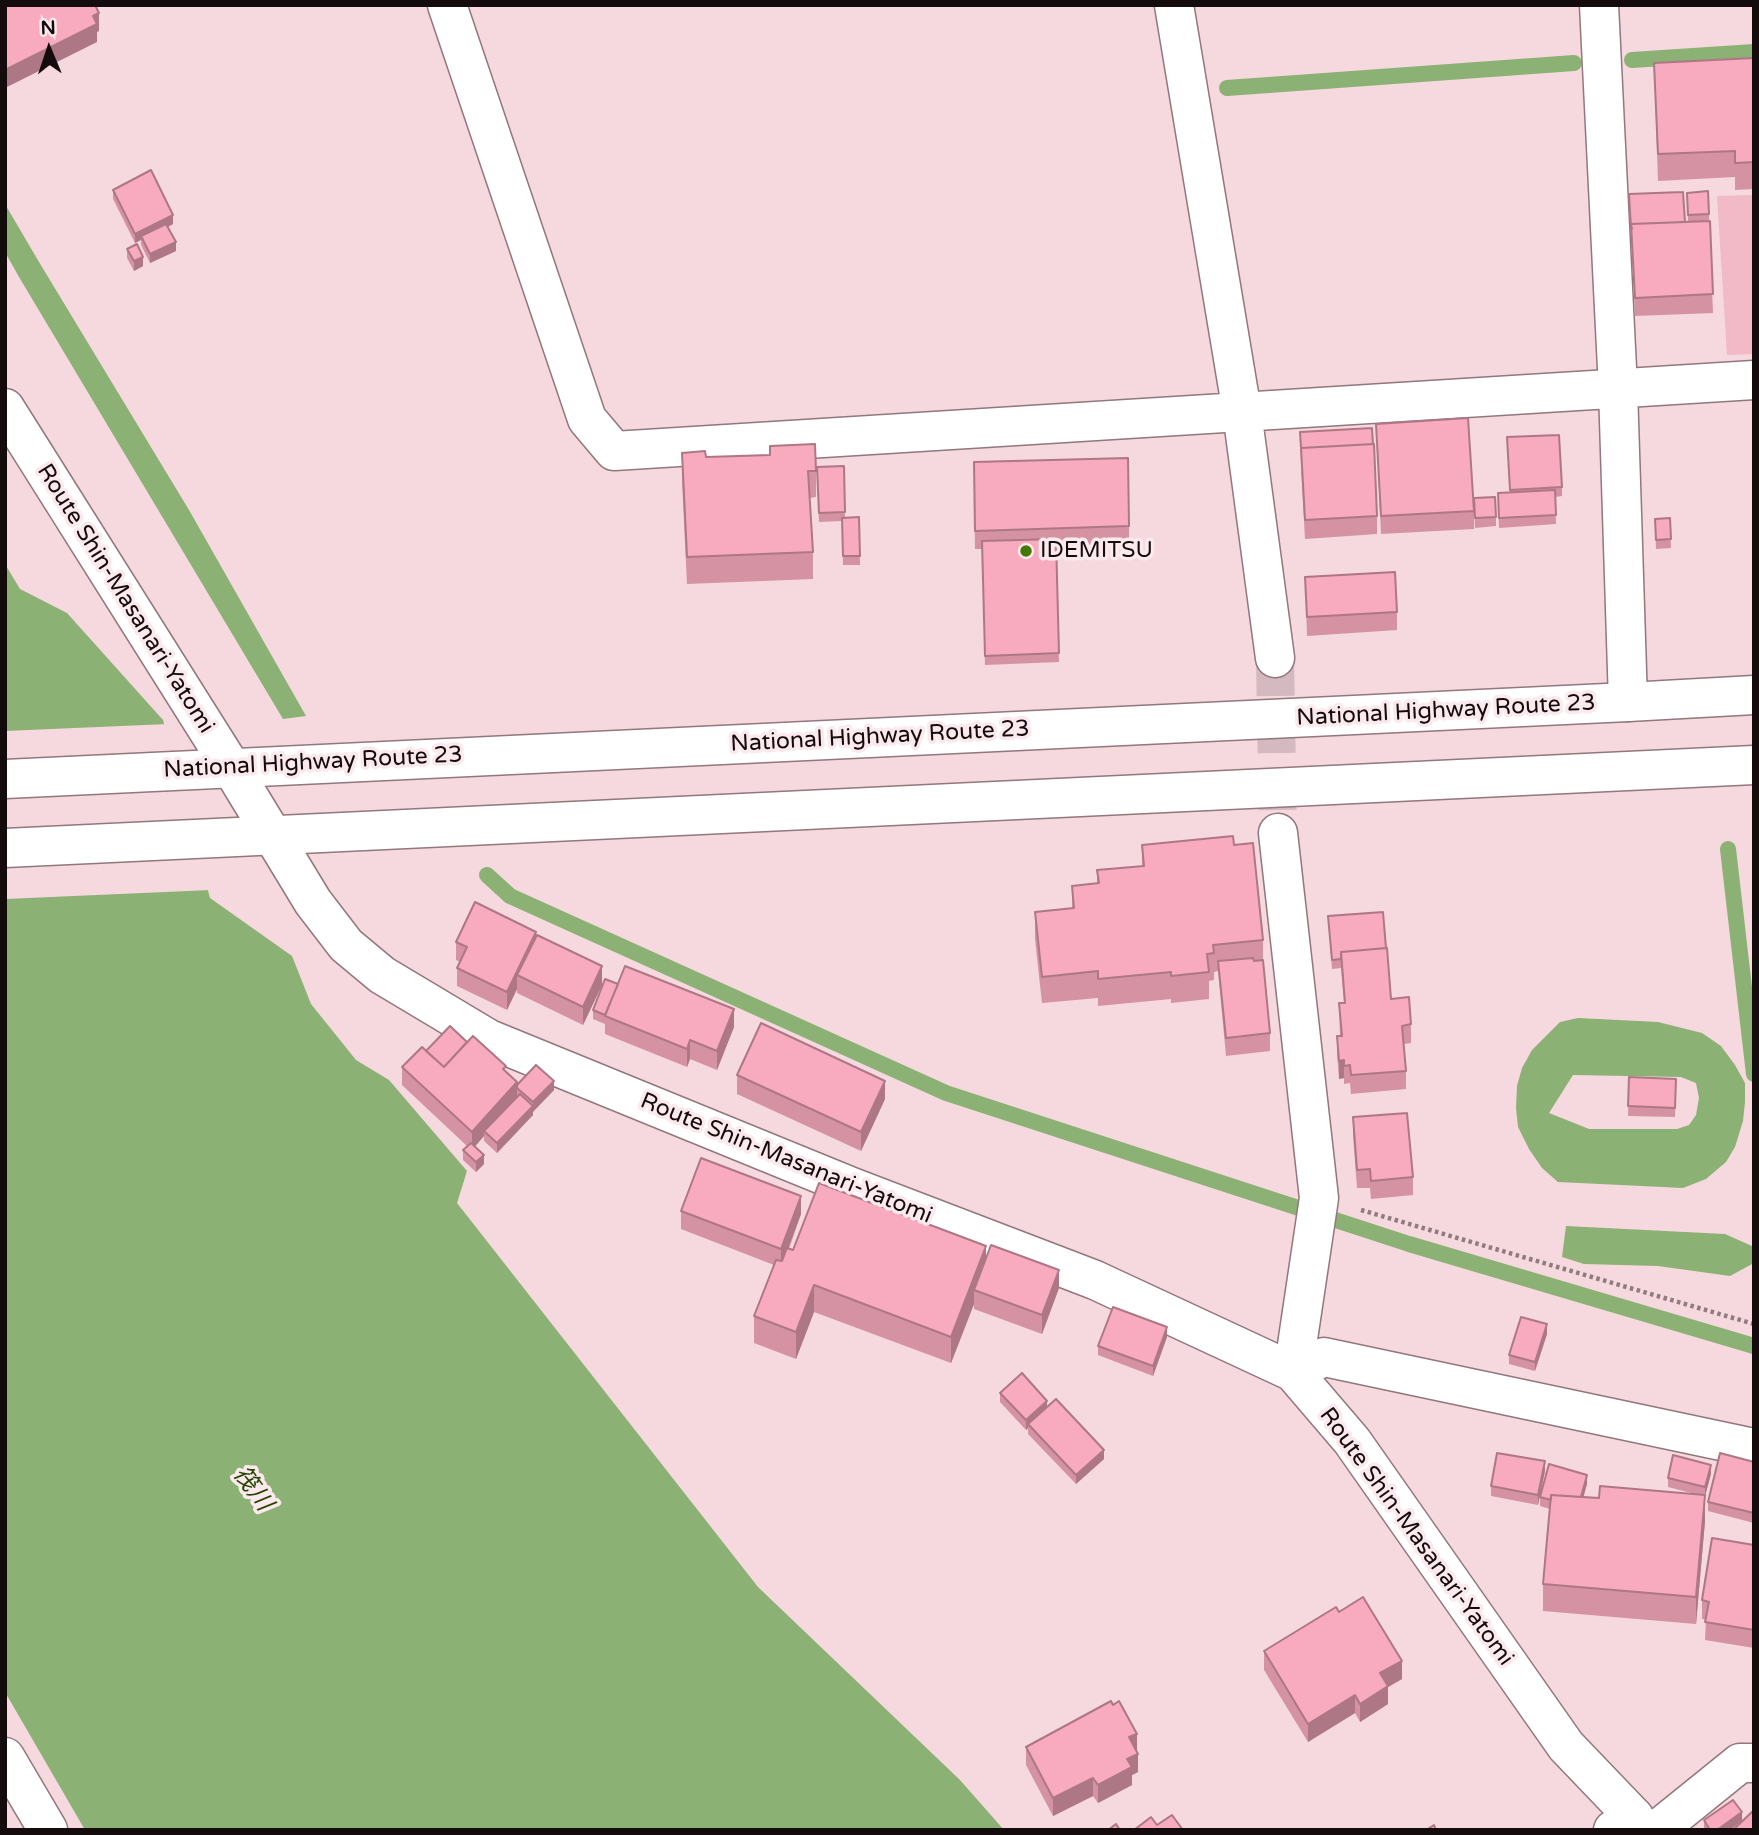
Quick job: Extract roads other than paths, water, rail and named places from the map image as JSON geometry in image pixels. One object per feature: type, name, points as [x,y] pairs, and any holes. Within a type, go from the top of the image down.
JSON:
[{"type":"main road","points":[[447,5],[587,419],[614,451],[1754,380]]},
{"type":"main road","points":[[1174,5],[1241,412],[1275,658]]},
{"type":"main road","points":[[1599,5],[1618,389],[1628,702]]},
{"type":"main road","name":"Route Shin-Masanari-Yatomi","points":[[5,408],[256,835],[346,945],[382,975],[489,1039],[852,1187],[1095,1280],[1293,1372],[1352,1441],[1566,1746],[1637,1827]]},
{"type":"main road","name":"National Highway Route 23","points":[[5,779],[1754,695]]},
{"type":"main road","points":[[5,848],[1754,765]]},
{"type":"main road","points":[[1278,833],[1319,1198],[1293,1372]]},
{"type":"main road","points":[[1293,1372],[1324,1357],[1754,1448]]},
{"type":"main road","points":[[5,1757],[48,1830]]},
{"type":"main road","points":[[1637,1827],[1740,1763],[1754,1763]]},
{"type":"water","points":[[5,204],[189,510],[306,716],[283,719],[19,277],[5,252]]},
{"type":"water","name":"筏川","points":[[5,564],[20,589],[67,613],[163,720],[210,898],[292,956],[311,1004],[356,1060],[389,1080],[467,1171],[457,1203],[758,1587],[960,1780],[1004,1830],[85,1830],[5,1692]]},
{"type":"water","points":[[1578,1018],[1658,1022],[1702,1033],[1721,1046],[1745,1083],[1743,1121],[1735,1147],[1726,1162],[1706,1179],[1683,1188],[1558,1182],[1542,1168],[1529,1149],[1518,1127],[1516,1108],[1517,1086],[1522,1068],[1532,1050],[1560,1022]],"holes":[[[1573,1075],[1681,1077],[1696,1083],[1699,1098],[1696,1115],[1689,1125],[1677,1129],[1589,1129],[1549,1113]]]},
{"type":"water","points":[[1566,1226],[1725,1234],[1752,1246],[1754,1263],[1730,1276],[1658,1266],[1584,1264],[1562,1257]]},
{"type":"waterway","points":[[1632,60],[1754,52]]},
{"type":"waterway","points":[[1227,88],[1574,63]]},
{"type":"waterway","points":[[1728,849],[1754,1074]]},
{"type":"waterway","points":[[487,875],[510,896],[946,1093],[1409,1244],[1754,1346]]},
{"type":"tunnel","points":[[1275,658],[1278,833]]},
{"type":"place","name":"IDEMITSU","points":[[1026,551]]}]
